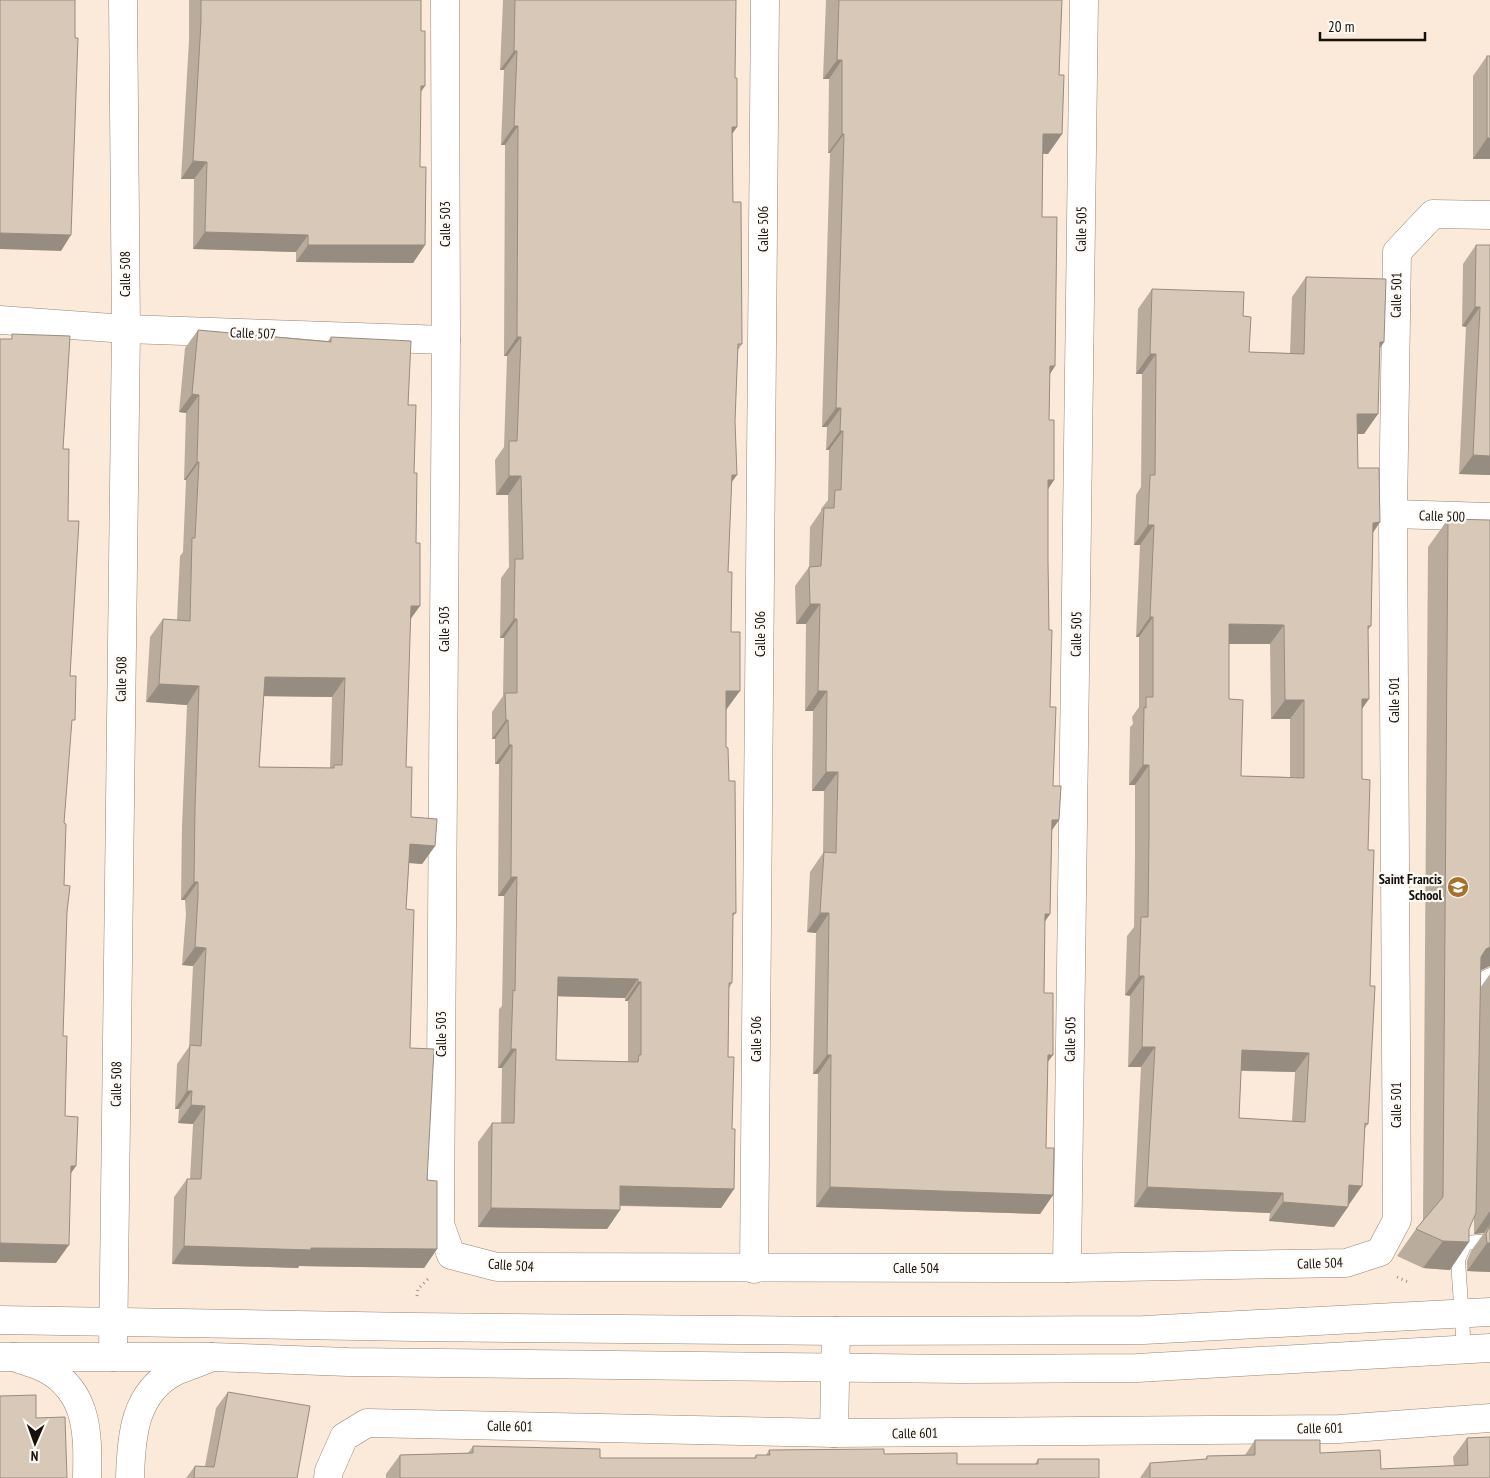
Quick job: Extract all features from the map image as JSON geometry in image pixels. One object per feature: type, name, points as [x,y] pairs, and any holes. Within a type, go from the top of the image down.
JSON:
[{"type":"street","name":"Calle 508","points":[[113,1357],[126,329],[123,0]]},
{"type":"street","name":"Calle 503","points":[[445,0],[446,340],[440,1224],[451,1255]]},
{"type":"street","name":"Calle 506","points":[[754,1269],[765,0]]},
{"type":"street","name":"Calle 505","points":[[1067,1268],[1084,0]]},
{"type":"street","name":"Calle 501","points":[[1371,1255],[1397,1220],[1393,514],[1397,252],[1433,214],[1490,214]]},
{"type":"street","name":"Calle 507","points":[[0,320],[126,329],[446,340]]},
{"type":"street","name":"Calle 500","points":[[1393,514],[1490,518]]},
{"type":"street","name":"Calle 504","points":[[451,1255],[496,1267],[754,1269],[1067,1268],[1346,1263],[1371,1255]]},
{"type":"street","points":[[0,1320],[414,1327],[836,1331],[1144,1330],[1490,1312]]},
{"type":"street","points":[[834,1434],[836,1331]]},
{"type":"street","points":[[7,1357],[212,1357],[348,1362],[1137,1368],[1477,1349]]},
{"type":"street","points":[[7,1357],[46,1370],[65,1383],[81,1405],[88,1442],[87,1478]]},
{"type":"street","points":[[130,1478],[130,1444],[138,1410],[153,1389],[174,1372],[212,1357]]},
{"type":"street","name":"Calle 601","points":[[328,1478],[329,1471],[344,1437],[367,1423],[834,1434],[1339,1428],[1490,1418]]},
{"type":"lane","points":[[1470,1005],[1470,986],[1490,975]]},
{"type":"lane","points":[[1477,1349],[1462,1313],[1458,1260],[1465,1238],[1490,1241]]},
{"type":"path","points":[[414,1327],[418,1289],[451,1255]]},
{"type":"path","points":[[1371,1255],[1389,1274],[1414,1284],[1460,1285]]},
{"type":"building","points":[[0,0],[75,0],[75,38],[78,38],[71,235],[0,233]]},
{"type":"building","points":[[201,0],[421,0],[421,31],[425,31],[425,86],[421,86],[420,167],[426,167],[425,245],[308,245],[308,235],[205,232],[207,162],[193,161]]},
{"type":"building","points":[[515,0],[736,0],[735,78],[737,78],[737,127],[732,127],[733,202],[741,202],[742,344],[738,344],[735,421],[737,475],[732,475],[728,572],[732,572],[731,632],[740,632],[740,691],[726,691],[726,747],[728,748],[729,781],[735,781],[736,913],[733,913],[732,983],[729,983],[728,1057],[734,1057],[732,1129],[735,1129],[734,1189],[620,1186],[620,1210],[491,1208],[492,1123],[514,1123],[516,1049],[511,1049],[513,990],[515,991],[517,877],[511,877],[512,745],[509,745],[505,693],[517,693],[517,619],[514,619],[515,559],[523,559],[521,476],[509,476],[509,441],[517,441],[521,337],[517,337],[518,126],[514,126],[517,51],[514,51]],"holes":[[[558,977],[638,979],[638,982],[641,982],[641,1055],[639,1055],[638,1062],[556,1060]]]},
{"type":"building","points":[[839,0],[1062,0],[1059,75],[1064,75],[1062,134],[1043,134],[1042,217],[1057,217],[1055,366],[1050,366],[1049,420],[1054,420],[1054,480],[1048,480],[1048,562],[1049,630],[1052,630],[1050,707],[1056,707],[1053,786],[1061,786],[1059,820],[1052,820],[1050,914],[1045,914],[1044,993],[1053,993],[1053,1055],[1048,1055],[1046,1148],[1054,1148],[1053,1195],[830,1187],[831,1055],[827,1055],[829,913],[820,913],[824,852],[836,853],[838,772],[826,772],[827,691],[818,691],[820,604],[810,604],[809,567],[821,566],[824,508],[834,508],[835,490],[841,490],[843,431],[840,431],[841,408],[836,408],[844,134],[842,134],[842,60],[837,60]]},
{"type":"building","points":[[1487,56],[1490,56],[1490,138],[1487,138]]},
{"type":"building","points":[[1476,245],[1490,245],[1490,456],[1473,455],[1480,307],[1475,307]]},
{"type":"building","points":[[1306,277],[1386,279],[1384,342],[1380,342],[1378,414],[1357,414],[1358,468],[1379,468],[1380,522],[1373,523],[1371,626],[1368,626],[1369,699],[1362,699],[1362,779],[1370,780],[1368,850],[1374,850],[1370,986],[1375,986],[1368,1124],[1365,1123],[1362,1186],[1349,1185],[1348,1207],[1283,1202],[1283,1193],[1147,1187],[1155,1047],[1142,1047],[1144,976],[1139,976],[1141,917],[1148,917],[1149,765],[1143,765],[1144,707],[1146,708],[1146,697],[1153,697],[1153,617],[1150,617],[1154,525],[1148,525],[1150,475],[1155,475],[1156,354],[1150,354],[1152,289],[1244,292],[1243,316],[1251,317],[1249,352],[1304,354]],"holes":[[[1229,624],[1284,625],[1285,700],[1304,700],[1304,778],[1241,776],[1243,700],[1229,699]],[[1242,1050],[1309,1053],[1305,1122],[1239,1118]]]},
{"type":"building","points":[[198,330],[331,342],[331,337],[411,341],[408,405],[416,405],[414,473],[417,473],[416,543],[420,543],[420,606],[411,606],[406,767],[412,767],[411,817],[437,819],[435,846],[410,844],[406,909],[414,910],[410,1048],[434,1049],[427,1180],[437,1181],[437,1249],[311,1248],[311,1250],[184,1246],[187,1179],[201,1179],[205,1106],[191,1105],[192,1091],[187,1091],[190,1045],[201,1046],[206,948],[195,947],[198,896],[198,882],[194,882],[199,686],[159,684],[163,619],[190,621],[192,538],[195,538],[199,462],[197,462],[199,395],[192,394]],"holes":[[[265,677],[345,678],[342,765],[334,765],[334,768],[259,767]]]},
{"type":"building","points":[[12,334],[70,336],[63,449],[69,449],[68,521],[79,521],[70,676],[76,676],[75,720],[72,720],[64,823],[66,824],[64,885],[70,886],[67,912],[63,1036],[67,1036],[65,1116],[78,1117],[76,1166],[71,1166],[69,1245],[0,1243],[0,339],[12,339]]},
{"type":"building","points":[[1448,519],[1490,520],[1490,947],[1486,949],[1481,957],[1476,1213],[1469,1229],[1469,1242],[1443,1241],[1416,1229],[1443,1197]]},
{"type":"building","points":[[1490,1225],[1490,1243],[1487,1243],[1486,1234]]},
{"type":"building","points":[[228,1392],[310,1406],[297,1478],[194,1478],[195,1466],[214,1467]]},
{"type":"building","points":[[36,1395],[36,1418],[65,1417],[67,1478],[0,1478],[0,1396]]},
{"type":"building","points":[[1490,1437],[1490,1478],[1150,1478],[1150,1463],[1207,1459],[1207,1456],[1255,1455],[1255,1440],[1320,1440],[1320,1453],[1380,1450],[1381,1469],[1468,1465],[1467,1438]]},
{"type":"building","points":[[473,1446],[600,1449],[600,1458],[756,1458],[756,1455],[770,1455],[769,1450],[884,1449],[884,1454],[957,1453],[957,1464],[1038,1464],[1038,1459],[1099,1459],[1099,1478],[400,1478],[400,1455],[473,1453]]},
{"type":"place","name":"Saint Francis School","points":[[1458,887]]}]
